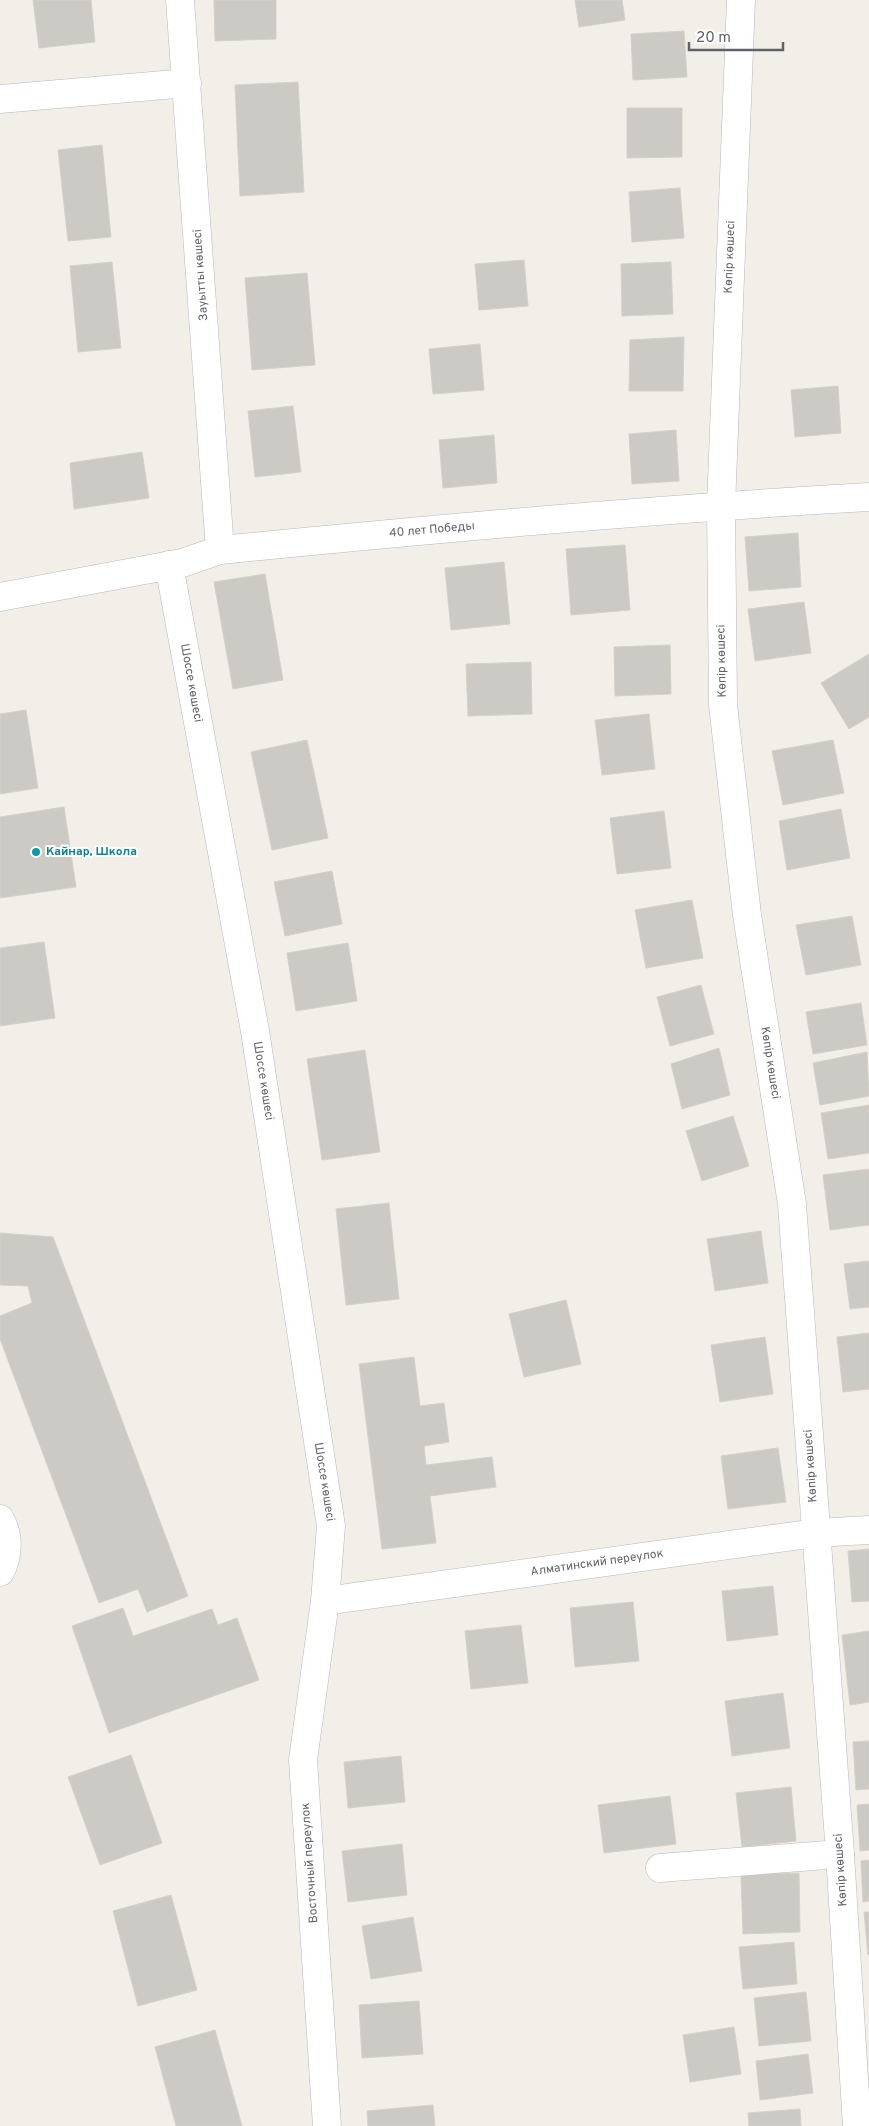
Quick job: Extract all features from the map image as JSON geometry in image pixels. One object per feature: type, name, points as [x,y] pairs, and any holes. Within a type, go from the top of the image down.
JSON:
[{"type":"street","name":"Зауытты көшесі","points":[[180,0],[220,550]]},
{"type":"street","name":"Көпір көшесі","points":[[741,0],[720,506],[723,705],[747,915],[792,1204],[840,1854],[857,2126]]},
{"type":"street","points":[[0,99],[187,83]]},
{"type":"street","name":"40 лет Победы","points":[[0,597],[169,565],[220,550],[720,506],[869,497]]},
{"type":"street","name":"Шоссе көшесі","points":[[169,565],[255,1031],[331,1526],[325,1600]]},
{"type":"street","points":[[0,1519],[7,1532],[5,1562],[0,1572]]},
{"type":"street","name":"Алматинский переулок","points":[[325,1600],[816,1532],[869,1530]]},
{"type":"street","name":"Восточный переулок","points":[[325,1600],[304,1760],[327,2126]]},
{"type":"street","points":[[660,1868],[840,1854]]},
{"type":"building","points":[[33,0],[91,0],[95,42],[39,48]]},
{"type":"building","points":[[214,0],[276,0],[276,39],[215,41]]},
{"type":"building","points":[[575,0],[622,0],[625,20],[579,27]]},
{"type":"building","points":[[684,31],[687,77],[633,80],[631,34]]},
{"type":"building","points":[[298,82],[304,192],[240,196],[235,85]]},
{"type":"building","points":[[627,108],[682,108],[682,157],[627,158]]},
{"type":"building","points":[[102,145],[111,237],[68,241],[58,150]]},
{"type":"building","points":[[680,188],[684,238],[632,242],[629,192]]},
{"type":"building","points":[[524,260],[528,306],[479,310],[475,264]]},
{"type":"building","points":[[112,262],[121,348],[78,352],[70,266]]},
{"type":"building","points":[[671,262],[673,314],[622,316],[621,264]]},
{"type":"building","points":[[307,273],[315,365],[252,370],[245,278]]},
{"type":"building","points":[[684,337],[683,391],[629,391],[630,340]]},
{"type":"building","points":[[480,344],[484,390],[433,394],[429,349]]},
{"type":"building","points":[[838,386],[841,433],[795,437],[791,390]]},
{"type":"building","points":[[293,406],[301,472],[255,477],[248,411]]},
{"type":"building","points":[[676,430],[679,481],[632,484],[629,434]]},
{"type":"building","points":[[494,435],[497,483],[443,488],[439,440]]},
{"type":"building","points":[[142,452],[149,498],[74,509],[70,463]]},
{"type":"building","points":[[798,533],[801,587],[749,591],[745,537]]},
{"type":"building","points":[[625,545],[630,610],[571,615],[566,549]]},
{"type":"building","points":[[504,562],[510,624],[451,630],[445,568]]},
{"type":"building","points":[[265,574],[283,680],[233,689],[214,582]]},
{"type":"building","points":[[804,602],[811,653],[755,661],[748,609]]},
{"type":"building","points":[[670,645],[671,694],[615,696],[614,647]]},
{"type":"building","points":[[869,654],[869,717],[849,729],[821,683]]},
{"type":"building","points":[[531,662],[532,714],[468,716],[466,664]]},
{"type":"building","points":[[26,710],[38,788],[0,794],[0,714]]},
{"type":"building","points":[[649,714],[655,769],[602,775],[595,720]]},
{"type":"building","points":[[307,740],[328,838],[272,850],[251,752]]},
{"type":"building","points":[[833,740],[844,793],[783,805],[772,751]]},
{"type":"building","name":"Кайнар, Школа","points":[[64,807],[76,887],[0,898],[0,817]]},
{"type":"building","points":[[841,809],[850,858],[787,870],[779,821]]},
{"type":"building","points":[[664,811],[671,868],[617,874],[610,818]]},
{"type":"building","points":[[332,871],[342,924],[285,936],[274,882]]},
{"type":"building","points":[[692,900],[703,958],[646,968],[635,910]]},
{"type":"building","points":[[852,916],[861,965],[806,975],[796,925]]},
{"type":"building","points":[[44,942],[55,1018],[0,1026],[0,948]]},
{"type":"building","points":[[348,943],[357,1001],[296,1011],[287,953]]},
{"type":"building","points":[[701,985],[714,1034],[670,1046],[657,997]]},
{"type":"building","points":[[861,1003],[867,1045],[813,1054],[806,1012]]},
{"type":"building","points":[[719,1048],[730,1095],[682,1109],[671,1064]]},
{"type":"building","points":[[365,1050],[380,1152],[322,1160],[307,1059]]},
{"type":"building","points":[[867,1052],[869,1096],[820,1105],[813,1063]]},
{"type":"building","points":[[869,1105],[869,1153],[828,1159],[821,1113]]},
{"type":"building","points":[[733,1116],[749,1166],[702,1181],[686,1131]]},
{"type":"building","points":[[869,1169],[869,1225],[830,1230],[823,1175]]},
{"type":"building","points":[[389,1203],[399,1299],[346,1305],[336,1209]]},
{"type":"building","points":[[761,1231],[768,1283],[715,1291],[707,1239]]},
{"type":"building","points":[[0,1233],[53,1237],[188,1596],[147,1612],[138,1589],[99,1603],[0,1339],[0,1316],[32,1303],[28,1286],[0,1285]]},
{"type":"building","points":[[869,1261],[869,1307],[850,1309],[844,1264]]},
{"type":"building","points":[[566,1300],[581,1364],[524,1377],[509,1314]]},
{"type":"building","points":[[869,1333],[869,1389],[843,1392],[837,1337]]},
{"type":"building","points":[[765,1337],[773,1394],[720,1402],[711,1345]]},
{"type":"building","points":[[414,1357],[420,1406],[444,1403],[449,1442],[424,1446],[426,1465],[492,1457],[496,1487],[430,1496],[436,1543],[382,1549],[359,1364]]},
{"type":"building","points":[[778,1448],[786,1502],[728,1509],[721,1456]]},
{"type":"building","points":[[869,1549],[869,1601],[852,1602],[848,1551]]},
{"type":"building","points":[[773,1586],[778,1635],[727,1641],[722,1591]]},
{"type":"building","points":[[633,1602],[639,1661],[575,1667],[570,1608]]},
{"type":"building","points":[[123,1608],[133,1636],[212,1609],[218,1625],[237,1618],[259,1680],[109,1733],[72,1626]]},
{"type":"building","points":[[521,1625],[528,1683],[471,1689],[465,1631]]},
{"type":"building","points":[[869,1631],[869,1702],[850,1705],[842,1635]]},
{"type":"building","points":[[783,1693],[790,1748],[732,1756],[725,1701]]},
{"type":"building","points":[[869,1741],[869,1789],[856,1790],[853,1742]]},
{"type":"building","points":[[131,1755],[162,1843],[100,1865],[68,1777]]},
{"type":"building","points":[[401,1756],[405,1802],[348,1808],[344,1762]]},
{"type":"building","points":[[791,1787],[796,1841],[742,1847],[736,1793]]},
{"type":"building","points":[[670,1796],[676,1844],[604,1853],[598,1805]]},
{"type":"building","points":[[869,1804],[869,1850],[860,1851],[857,1805]]},
{"type":"building","points":[[402,1844],[407,1895],[348,1902],[342,1851]]},
{"type":"building","points":[[869,1860],[869,1901],[863,1902],[861,1861]]},
{"type":"building","points":[[799,1873],[800,1932],[743,1934],[741,1875]]},
{"type":"building","points":[[171,1895],[197,1990],[138,2006],[113,1911]]},
{"type":"building","points":[[864,1912],[869,1912],[868,1955]]},
{"type":"building","points":[[413,1917],[422,1971],[371,1979],[362,1926]]},
{"type":"building","points":[[794,1942],[797,1984],[743,1989],[739,1947]]},
{"type":"building","points":[[806,1992],[811,2041],[759,2046],[754,1998]]},
{"type":"building","points":[[419,2001],[423,2054],[362,2058],[359,2005]]},
{"type":"building","points":[[734,2027],[741,2074],[690,2082],[683,2035]]},
{"type":"building","points":[[215,2030],[242,2126],[176,2126],[155,2047]]},
{"type":"building","points":[[808,2054],[813,2093],[760,2100],[756,2061]]},
{"type":"building","points":[[433,2105],[435,2126],[368,2126],[367,2111]]},
{"type":"building","points":[[800,2109],[801,2126],[749,2126],[748,2113]]},
{"type":"place","name":"Кайнар, Школа","points":[[36,852]]}]
